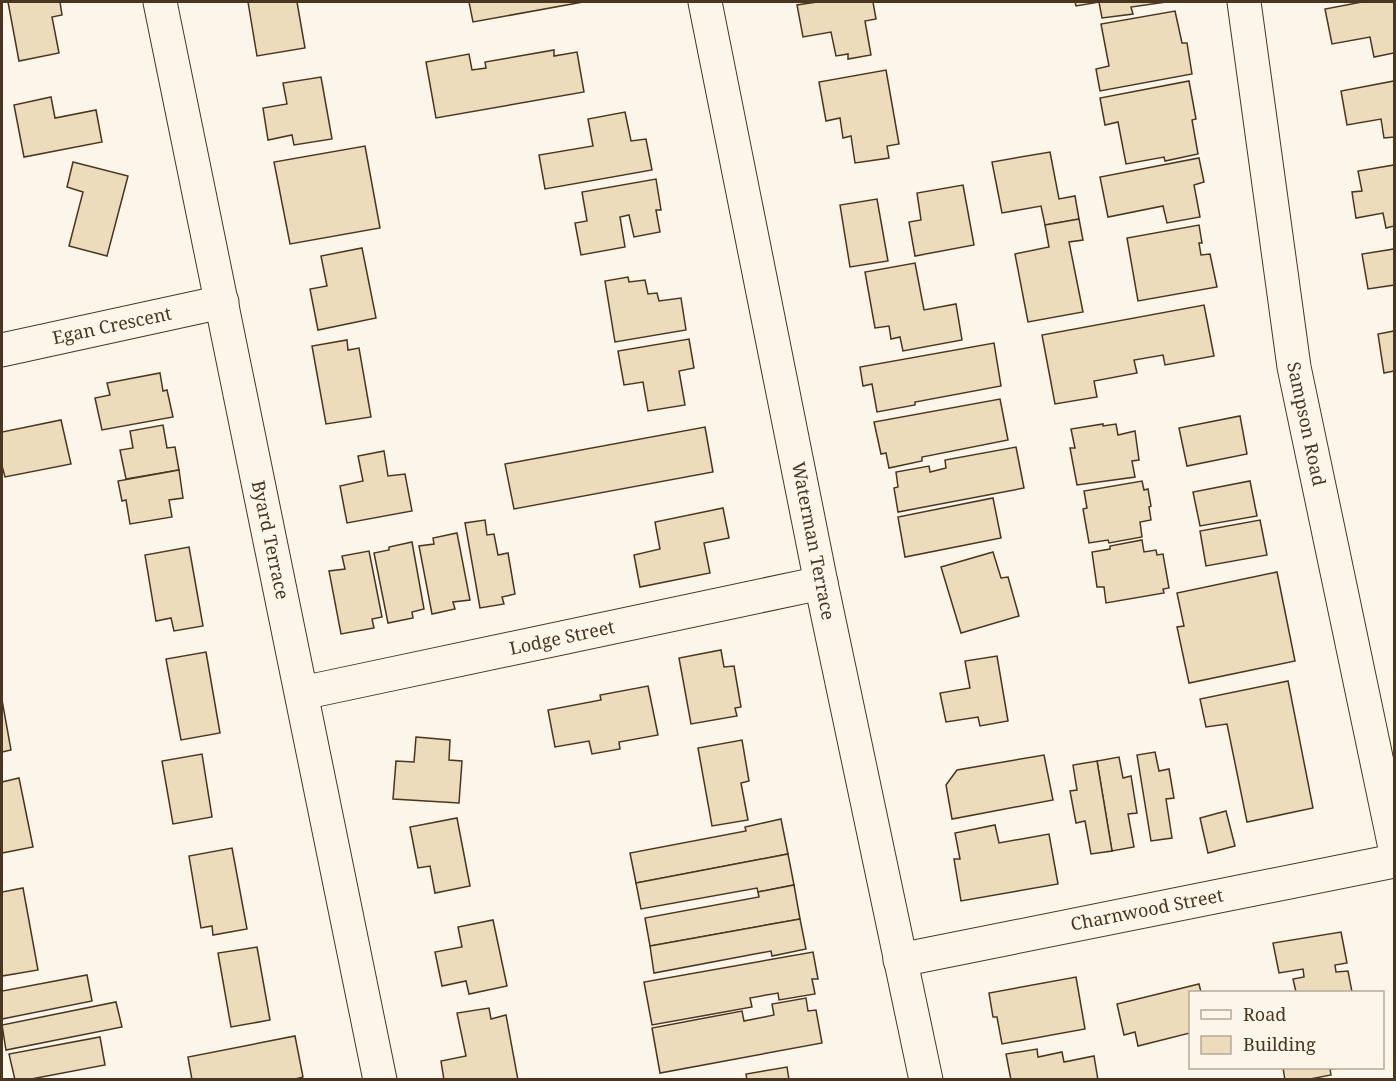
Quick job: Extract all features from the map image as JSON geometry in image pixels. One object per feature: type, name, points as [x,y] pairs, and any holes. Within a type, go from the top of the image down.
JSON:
[{"type":"street","name":"Byard Terrace","points":[[160,2],[380,1080]]},
{"type":"street","name":"Waterman Terrace","points":[[705,2],[821,583],[926,1080]]},
{"type":"street","name":"Sampson Road","points":[[1244,2],[1294,367],[1395,843]]},
{"type":"street","name":"Egan Crescent","points":[[2,350],[222,302]]},
{"type":"street","name":"Lodge Street","points":[[302,693],[821,583]]},
{"type":"street","name":"Charnwood Street","points":[[900,960],[1395,861]]},
{"type":"building","points":[[8,2],[60,2],[62,15],[52,17],[59,53],[19,61]]},
{"type":"building","points":[[248,2],[297,2],[305,48],[257,56]]},
{"type":"building","points":[[469,2],[583,2],[473,22]]},
{"type":"building","points":[[817,2],[873,2],[876,19],[865,21],[871,55],[848,59],[848,54],[836,56],[831,32],[803,37],[797,5]]},
{"type":"building","points":[[1075,2],[1099,2],[1076,6]]},
{"type":"building","points":[[1099,2],[1166,2],[1131,7],[1133,14],[1102,18]]},
{"type":"building","points":[[1362,2],[1394,2],[1394,53],[1374,57],[1370,37],[1332,44],[1325,9]]},
{"type":"building","points":[[1175,11],[1182,43],[1187,43],[1192,74],[1100,91],[1096,69],[1109,66],[1101,24]]},
{"type":"building","points":[[554,50],[554,56],[577,52],[584,92],[436,118],[426,62],[469,54],[472,70],[486,68],[485,62]]},
{"type":"building","points":[[886,70],[899,144],[887,146],[889,158],[855,163],[851,136],[843,138],[840,118],[826,121],[819,82]]},
{"type":"building","points":[[321,77],[332,139],[294,145],[292,135],[268,140],[263,108],[287,104],[283,83]]},
{"type":"building","points":[[1189,81],[1196,119],[1192,120],[1198,154],[1165,161],[1164,157],[1126,164],[1118,122],[1105,125],[1100,98]]},
{"type":"building","points":[[1394,81],[1394,137],[1384,138],[1381,119],[1347,125],[1341,91]]},
{"type":"building","points":[[51,97],[55,118],[96,110],[102,142],[24,157],[14,105]]},
{"type":"building","points":[[625,112],[631,141],[646,139],[652,170],[545,189],[539,155],[593,146],[588,119]]},
{"type":"building","points":[[365,146],[380,228],[290,244],[274,162]]},
{"type":"building","points":[[1050,152],[1059,199],[1075,196],[1079,219],[1045,225],[1041,206],[1002,213],[992,162]]},
{"type":"building","points":[[1199,158],[1204,182],[1194,185],[1200,217],[1167,223],[1163,206],[1108,217],[1100,177]]},
{"type":"building","points":[[73,162],[128,176],[107,256],[69,246],[83,192],[67,187]]},
{"type":"building","points":[[1394,165],[1394,226],[1386,228],[1383,213],[1356,218],[1352,192],[1362,191],[1358,171]]},
{"type":"building","points":[[656,179],[661,210],[656,210],[660,232],[634,237],[629,215],[620,217],[625,247],[581,255],[575,223],[587,221],[582,192]]},
{"type":"building","points":[[963,185],[974,245],[915,256],[909,222],[921,220],[917,193]]},
{"type":"building","points":[[877,199],[888,261],[850,267],[840,205]]},
{"type":"building","points":[[1079,219],[1083,240],[1069,242],[1083,312],[1028,322],[1015,254],[1049,247],[1045,225]]},
{"type":"building","points":[[1199,225],[1201,255],[1210,254],[1217,287],[1138,301],[1127,238]]},
{"type":"building","points":[[362,248],[376,318],[318,330],[310,289],[327,286],[321,256]]},
{"type":"building","points":[[1394,249],[1394,285],[1368,289],[1362,254]]},
{"type":"building","points":[[915,263],[924,310],[956,304],[962,340],[903,351],[900,337],[891,339],[889,326],[875,328],[865,272]]},
{"type":"building","points":[[628,277],[629,282],[645,280],[648,294],[657,293],[659,301],[681,298],[686,330],[615,342],[605,281]]},
{"type":"building","points":[[1204,305],[1214,356],[1165,365],[1163,355],[1134,360],[1137,373],[1094,381],[1097,397],[1055,404],[1042,335]]},
{"type":"building","points":[[1394,331],[1394,371],[1384,373],[1378,334]]},
{"type":"building","points":[[689,339],[694,368],[679,371],[685,405],[648,411],[643,382],[624,385],[618,351]]},
{"type":"building","points":[[347,340],[348,350],[359,348],[371,417],[326,424],[312,346]]},
{"type":"building","points":[[994,343],[1001,386],[915,402],[915,405],[877,412],[872,384],[863,386],[860,367]]},
{"type":"building","points":[[160,373],[163,391],[167,390],[173,417],[102,430],[95,398],[110,395],[107,383]]},
{"type":"building","points":[[1000,399],[1008,440],[922,457],[922,461],[889,468],[886,453],[881,454],[874,422]]},
{"type":"building","points":[[1240,416],[1247,454],[1187,466],[1179,428]]},
{"type":"building","points":[[61,420],[71,464],[5,477],[2,466],[2,432]]},
{"type":"building","points":[[1103,424],[1103,426],[1116,424],[1118,435],[1135,431],[1139,460],[1132,461],[1135,477],[1077,485],[1070,448],[1075,448],[1071,429]]},
{"type":"building","points":[[163,425],[167,448],[175,447],[179,470],[126,479],[120,450],[133,448],[130,431]]},
{"type":"building","points":[[705,427],[713,472],[514,509],[505,464]]},
{"type":"building","points":[[1016,447],[1024,488],[898,512],[894,488],[898,487],[896,472],[929,466],[930,472],[946,468],[945,460]]},
{"type":"building","points":[[384,451],[388,476],[405,474],[412,511],[347,523],[340,486],[363,481],[358,456]]},
{"type":"building","points":[[179,470],[183,498],[169,500],[172,517],[130,524],[126,500],[122,501],[118,481]]},
{"type":"building","points":[[1142,481],[1144,490],[1148,489],[1151,520],[1140,522],[1142,537],[1109,543],[1108,540],[1089,543],[1083,509],[1087,508],[1084,491]]},
{"type":"building","points":[[1250,481],[1257,516],[1200,526],[1193,492]]},
{"type":"building","points":[[993,498],[1001,538],[905,557],[898,517]]},
{"type":"building","points":[[723,508],[729,538],[704,543],[710,573],[640,587],[634,555],[660,549],[655,522]]},
{"type":"building","points":[[485,520],[487,535],[494,534],[498,555],[508,553],[515,594],[502,597],[504,604],[480,608],[465,523]]},
{"type":"building","points":[[1260,520],[1267,555],[1206,566],[1200,531]]},
{"type":"building","points":[[457,533],[470,600],[453,602],[455,609],[432,614],[419,546],[434,544],[433,538]]},
{"type":"building","points":[[1142,540],[1144,552],[1156,550],[1157,555],[1163,554],[1169,588],[1163,589],[1164,593],[1106,603],[1104,587],[1097,587],[1092,552]]},
{"type":"building","points":[[412,542],[424,609],[412,612],[413,618],[388,623],[374,553]]},
{"type":"building","points":[[189,547],[203,626],[174,631],[171,618],[156,621],[145,555]]},
{"type":"building","points":[[369,551],[382,617],[372,619],[374,628],[341,634],[329,571],[345,569],[342,556]]},
{"type":"building","points":[[993,552],[1001,578],[1008,577],[1019,616],[961,633],[941,567]]},
{"type":"building","points":[[1277,572],[1295,661],[1189,683],[1177,627],[1184,626],[1177,593]]},
{"type":"building","points":[[721,650],[724,667],[734,666],[741,707],[735,708],[737,716],[691,724],[679,658]]},
{"type":"building","points":[[206,652],[220,733],[181,740],[166,659]]},
{"type":"building","points":[[997,656],[1008,721],[980,726],[978,717],[946,722],[940,693],[970,688],[965,661]]},
{"type":"building","points":[[1288,681],[1313,808],[1247,822],[1227,724],[1206,727],[1200,699]]},
{"type":"building","points":[[648,686],[658,735],[619,742],[620,749],[592,754],[589,741],[555,747],[548,710],[601,700],[600,695]]},
{"type":"building","points":[[2,700],[11,750],[2,752]]},
{"type":"building","points":[[416,737],[450,740],[449,760],[462,761],[459,803],[393,799],[396,761],[414,762]]},
{"type":"building","points":[[742,740],[749,781],[741,783],[748,820],[712,826],[698,748]]},
{"type":"building","points":[[1155,752],[1159,771],[1169,769],[1174,798],[1166,799],[1172,838],[1151,841],[1137,755]]},
{"type":"building","points":[[202,754],[212,817],[173,824],[162,761]]},
{"type":"building","points":[[1044,755],[1053,800],[952,819],[946,785],[957,770]]},
{"type":"building","points":[[1119,757],[1123,778],[1131,776],[1137,813],[1128,814],[1134,847],[1112,851],[1097,761]]},
{"type":"building","points":[[1097,761],[1112,851],[1091,854],[1085,821],[1076,823],[1070,791],[1077,790],[1073,765]]},
{"type":"building","points":[[19,778],[33,847],[2,853],[2,782]]},
{"type":"building","points":[[1226,811],[1235,846],[1208,853],[1200,818]]},
{"type":"building","points":[[457,818],[470,886],[435,893],[430,866],[418,868],[410,827]]},
{"type":"building","points":[[781,819],[788,854],[636,883],[630,853],[746,831],[745,827]]},
{"type":"building","points":[[995,825],[999,843],[1049,834],[1058,884],[961,901],[954,859],[960,859],[955,833]]},
{"type":"building","points":[[232,848],[247,929],[213,935],[212,926],[201,928],[189,856]]},
{"type":"building","points":[[788,854],[794,885],[758,892],[757,888],[641,909],[636,883]]},
{"type":"building","points":[[794,885],[800,919],[650,946],[645,918],[759,897],[758,892]]},
{"type":"building","points":[[23,888],[38,970],[2,976],[2,892]]},
{"type":"building","points":[[800,919],[806,949],[772,956],[771,951],[654,973],[650,946]]},
{"type":"building","points":[[493,920],[507,986],[469,994],[466,981],[442,986],[435,952],[462,947],[458,927]]},
{"type":"building","points":[[1341,932],[1347,963],[1335,965],[1336,972],[1348,971],[1352,991],[1296,991],[1293,979],[1304,977],[1303,969],[1279,973],[1273,943]]},
{"type":"building","points":[[257,947],[270,1020],[231,1027],[218,953]]},
{"type":"building","points":[[813,952],[818,979],[812,979],[815,994],[779,1000],[778,993],[750,998],[752,1007],[652,1025],[644,982]]},
{"type":"building","points":[[87,975],[92,1001],[2,1019],[2,991]]},
{"type":"building","points":[[1076,977],[1085,1029],[1002,1044],[997,1017],[993,1017],[989,993]]},
{"type":"building","points":[[1199,984],[1201,991],[1189,991],[1189,1033],[1138,1046],[1135,1032],[1124,1035],[1117,1004]]},
{"type":"building","points":[[806,998],[808,1011],[816,1010],[822,1043],[660,1073],[652,1028],[742,1011],[744,1021],[774,1015],[772,1004]]},
{"type":"building","points":[[116,1002],[122,1027],[6,1050],[2,1025]]},
{"type":"building","points":[[489,1008],[491,1019],[506,1015],[518,1080],[444,1080],[441,1061],[466,1056],[457,1013]]},
{"type":"building","points":[[295,1036],[303,1077],[292,1080],[192,1080],[188,1057]]},
{"type":"building","points":[[100,1037],[105,1065],[26,1080],[15,1080],[9,1054]]},
{"type":"building","points":[[1037,1049],[1038,1057],[1062,1052],[1064,1062],[1094,1056],[1098,1080],[1011,1080],[1006,1054]]},
{"type":"building","points":[[787,1067],[789,1080],[747,1080],[746,1074]]},
{"type":"building","points":[[1283,1069],[1330,1069],[1331,1075],[1305,1080],[1285,1080]]}]
